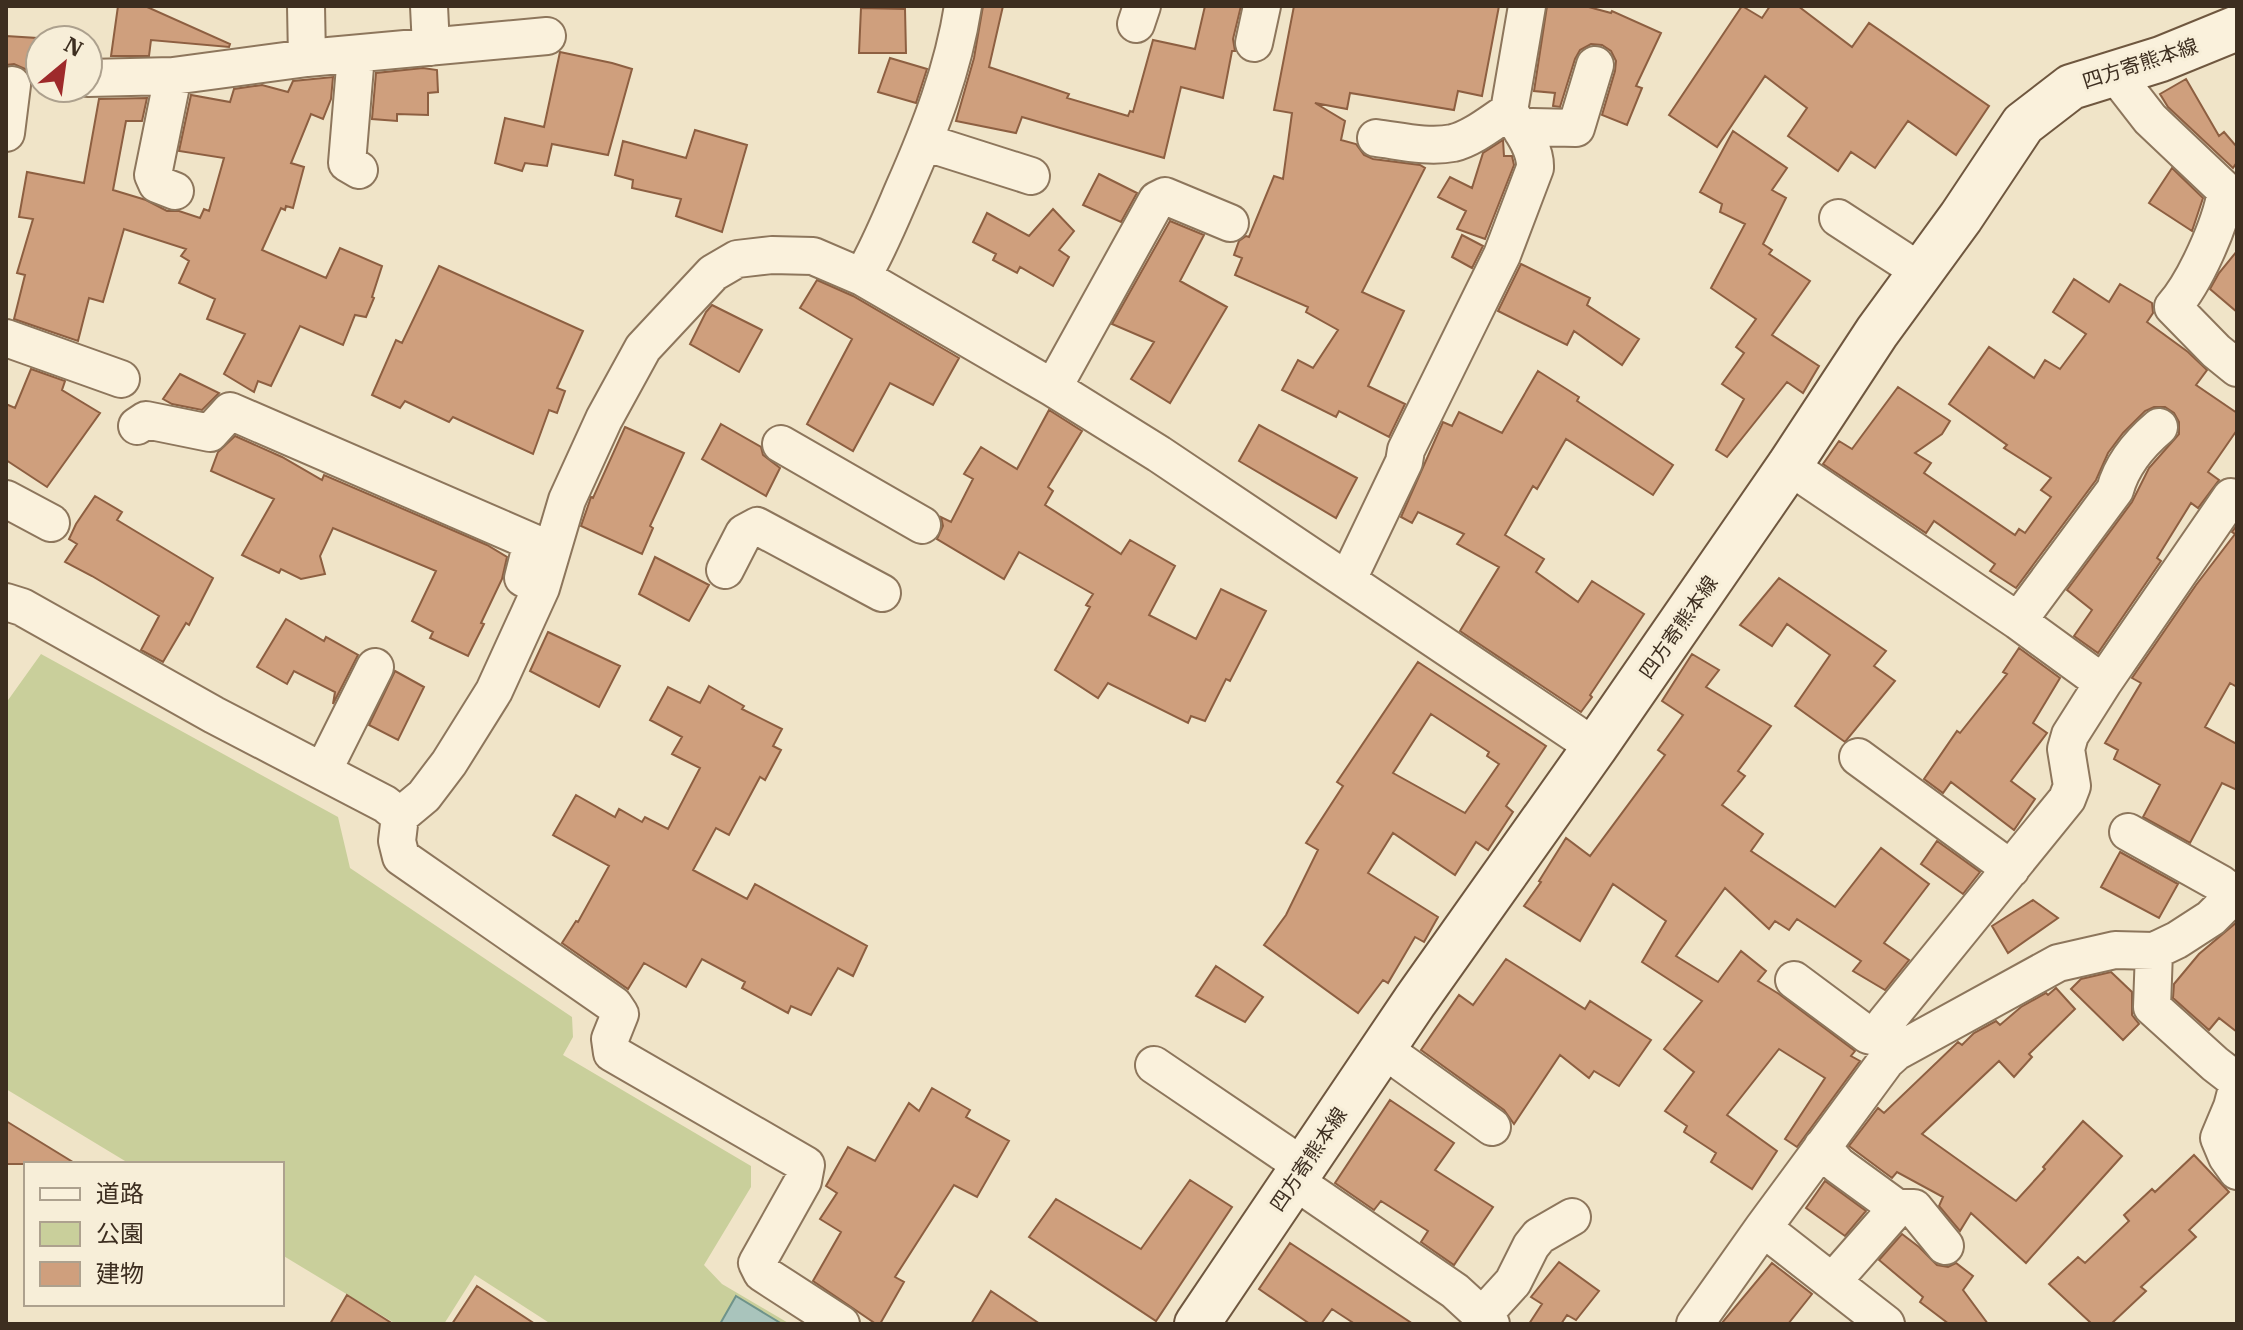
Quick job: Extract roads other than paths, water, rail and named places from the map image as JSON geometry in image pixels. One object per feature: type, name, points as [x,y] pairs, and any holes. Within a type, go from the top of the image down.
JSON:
[{"type":"main road","name":"四方寄熊本線","points":[[1197,1324],[1383,1049],[1595,747],[1789,466],[1877,332],[2023,124],[2071,87],[2161,59],[2237,28]]},
{"type":"street","points":[[306,6],[307,58]]},
{"type":"street","points":[[429,6],[431,47]]},
{"type":"street","points":[[862,277],[924,142],[946,84],[957,45],[963,6]]},
{"type":"street","points":[[1254,43],[1262,6]]},
{"type":"street","points":[[1348,579],[1404,462],[1406,450],[1502,255],[1535,168],[1535,158],[1516,121],[1527,6]]},
{"type":"street","points":[[104,78],[173,76],[307,58],[547,36]]},
{"type":"street","points":[[356,55],[347,163],[359,170]]},
{"type":"street","points":[[1376,138],[1434,145],[1455,142],[1516,121],[1532,127],[1576,128],[1595,65]]},
{"type":"street","points":[[2115,74],[2150,119],[2226,191],[2224,208],[2187,291],[2173,307],[2237,368]]},
{"type":"street","points":[[173,76],[153,175],[157,184],[175,191]]},
{"type":"street","points":[[6,133],[19,83]]},
{"type":"street","points":[[924,142],[1031,176]]},
{"type":"street","points":[[1053,388],[1157,200],[1165,196],[1230,223]]},
{"type":"street","points":[[1838,218],[1921,272]]},
{"type":"street","points":[[841,1324],[762,1273],[757,1263],[803,1181],[806,1165],[612,1053],[610,1039],[620,1014],[614,1005],[401,857],[397,841],[400,816],[424,796],[449,763],[494,691],[541,588],[567,500],[604,419],[643,348],[713,273],[737,259],[813,256],[862,277],[1053,388],[1159,454],[1595,747]]},
{"type":"street","points":[[6,338],[121,379]]},
{"type":"street","points":[[137,426],[146,420],[210,433],[230,411],[532,542],[523,578],[541,588]]},
{"type":"street","points":[[2018,621],[2115,490],[2120,472],[2145,439],[2159,427]]},
{"type":"street","points":[[781,444],[922,525]]},
{"type":"street","points":[[1789,466],[2018,621],[2103,683]]},
{"type":"street","points":[[1695,1324],[1886,1061],[1890,1046],[1885,1023],[2067,799],[2072,786],[2066,749],[2070,735],[2231,497]]},
{"type":"street","points":[[6,499],[51,523]]},
{"type":"street","points":[[725,570],[744,533],[757,526],[882,593]]},
{"type":"street","points":[[6,602],[22,607],[214,715],[385,804],[400,816]]},
{"type":"street","points":[[323,771],[375,667]]},
{"type":"street","points":[[1858,757],[2011,869]]},
{"type":"street","points":[[1890,1046],[2058,963],[2115,950],[2154,951],[2211,918],[2236,893],[2128,832]]},
{"type":"street","points":[[2154,951],[2152,1007],[2237,1081]]},
{"type":"street","points":[[1794,980],[1868,1035],[1890,1046]]},
{"type":"street","points":[[1383,1049],[1492,1127]]},
{"type":"street","points":[[1154,1065],[1455,1291],[1487,1320],[1539,1236],[1572,1217]]},
{"type":"street","points":[[2237,1088],[2219,1138],[2237,1171]]},
{"type":"street","points":[[1822,1147],[1838,1165],[1897,1208],[1914,1208],[1945,1246]]},
{"type":"street","points":[[1833,1281],[1897,1208]]},
{"type":"street","points":[[1763,1228],[1886,1324]]},
{"type":"water","points":[[736,1296],[782,1324],[720,1324]]}]
